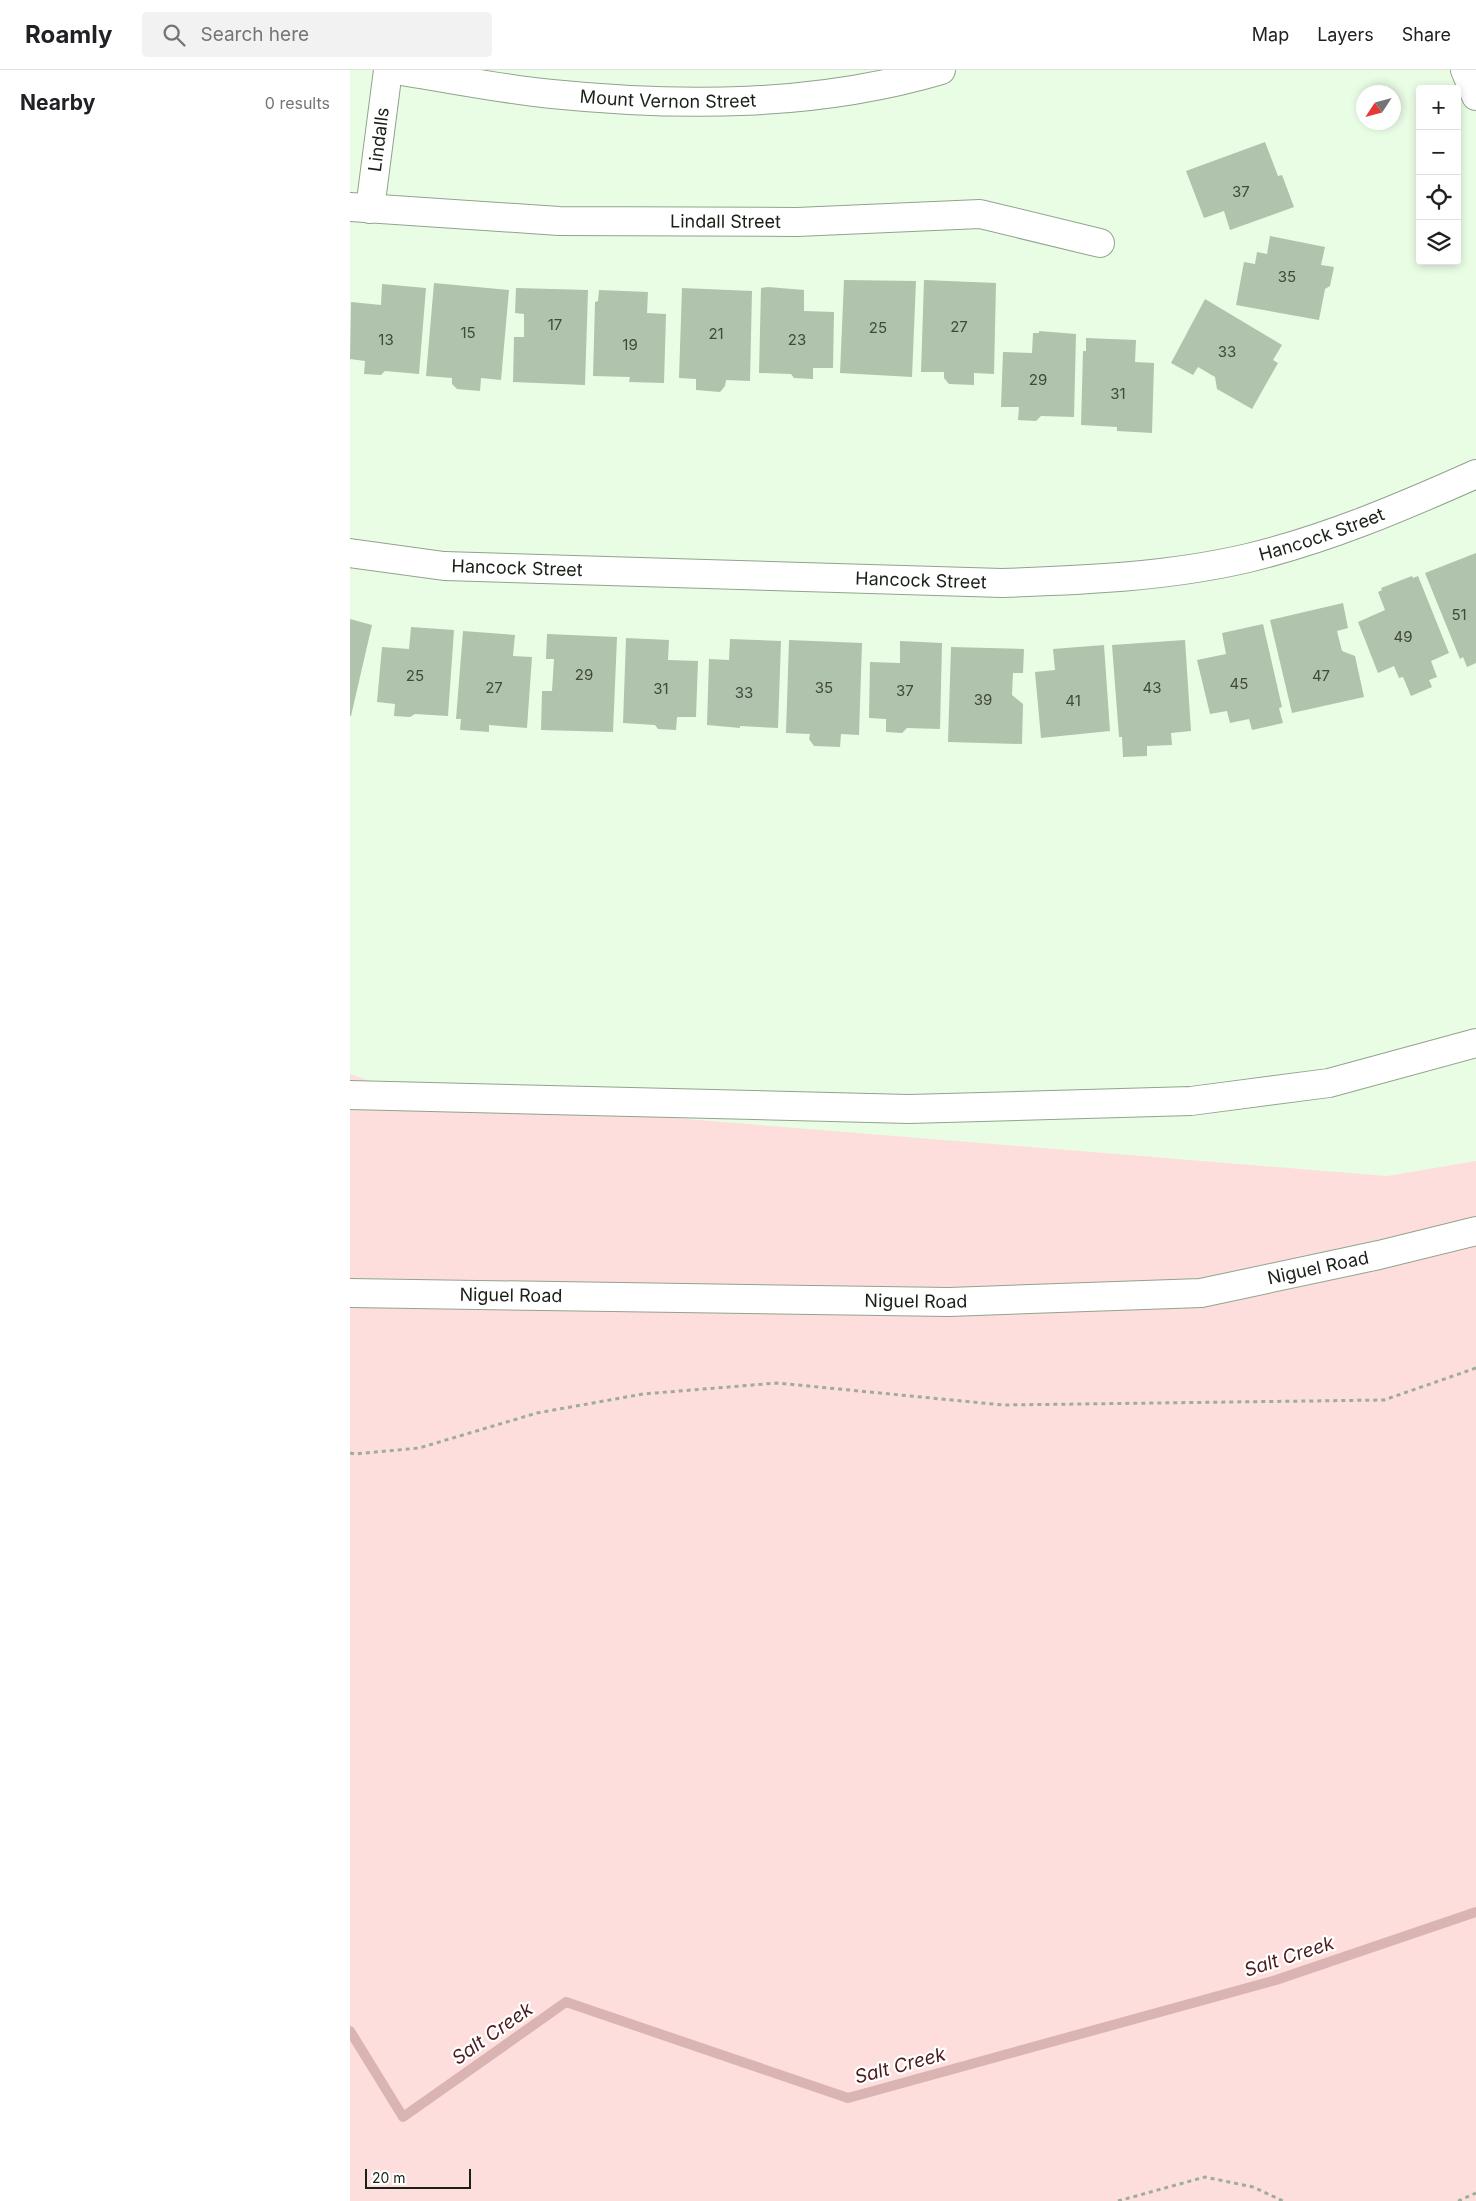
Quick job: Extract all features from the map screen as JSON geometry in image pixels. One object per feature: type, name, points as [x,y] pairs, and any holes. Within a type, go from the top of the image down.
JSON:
[{"type":"street","name":"Lindalls","points":[[360,208],[388,70]]},
{"type":"street","name":"Mount Vernon Street","points":[[395,70],[551,94],[662,102],[776,99],[886,84],[940,70]]},
{"type":"street","points":[[1465,70],[1476,96]]},
{"type":"street","name":"Lindall Street","points":[[360,208],[559,221],[797,222],[980,214],[1100,242]]},
{"type":"street","name":"Hancock Street","points":[[350,553],[454,566],[1002,583],[1094,580],[1193,568],[1247,558],[1291,546],[1352,526],[1476,474]]},
{"type":"street","points":[[350,1095],[909,1108],[1191,1101],[1328,1083],[1476,1043]]},
{"type":"street","name":"Niguel Road","points":[[350,1293],[949,1302],[1200,1293],[1379,1255],[1476,1231]]},
{"type":"path","points":[[350,1453],[419,1448],[537,1413],[643,1394],[777,1383],[1003,1405],[1384,1400],[1476,1368]]},
{"type":"path","points":[[1118,2201],[1205,2177],[1253,2187],[1282,2201]]},
{"type":"path","points":[[1458,2201],[1476,2193]]},
{"type":"shaded area","points":[[350,1074],[415,1097],[1387,1176],[1476,1161],[1476,2201],[350,2201]]},
{"type":"building","points":[[1265,142],[1278,176],[1282,175],[1294,207],[1230,230],[1224,211],[1204,218],[1186,171]]},
{"type":"building","points":[[1270,236],[1325,247],[1321,265],[1334,267],[1330,286],[1325,289],[1319,320],[1236,305],[1244,262],[1255,264],[1257,252],[1267,254]]},
{"type":"building","points":[[844,280],[916,281],[912,377],[840,373]]},
{"type":"building","points":[[924,280],[996,283],[994,374],[974,373],[974,385],[949,384],[944,378],[944,372],[921,372]]},
{"type":"building","points":[[434,283],[509,290],[501,380],[481,378],[480,391],[457,389],[452,384],[452,378],[426,376]]},
{"type":"building","points":[[382,284],[426,288],[419,374],[385,371],[381,375],[364,374],[365,361],[350,359],[351,302],[381,305]]},
{"type":"building","points":[[516,288],[588,290],[585,385],[513,382],[514,337],[524,337],[524,314],[515,313]]},
{"type":"building","points":[[682,288],[752,291],[750,381],[726,380],[725,386],[720,392],[696,390],[696,379],[679,378]]},
{"type":"building","points":[[761,288],[804,290],[804,311],[834,312],[833,368],[813,368],[813,379],[794,378],[791,374],[759,373]]},
{"type":"building","points":[[599,290],[648,292],[647,313],[666,314],[664,383],[629,382],[630,377],[593,376],[595,302],[598,301]]},
{"type":"building","points":[[1205,299],[1282,345],[1273,360],[1278,363],[1252,409],[1217,389],[1215,377],[1198,367],[1193,375],[1171,363]]},
{"type":"building","points":[[1039,331],[1076,334],[1074,417],[1041,416],[1036,421],[1018,420],[1019,407],[1001,407],[1003,352],[1032,353],[1033,333],[1039,333]]},
{"type":"building","points":[[1086,338],[1136,340],[1135,362],[1154,363],[1152,433],[1117,431],[1117,427],[1081,425],[1083,351],[1086,351]]},
{"type":"building","points":[[1476,553],[1476,663],[1467,667],[1463,657],[1460,659],[1425,573]]},
{"type":"building","points":[[1412,576],[1413,578],[1418,576],[1449,653],[1431,661],[1437,677],[1429,680],[1432,687],[1411,696],[1403,677],[1399,678],[1394,666],[1378,673],[1358,622],[1385,610],[1378,592],[1382,590],[1381,588]]},
{"type":"building","points":[[1343,603],[1348,628],[1337,631],[1342,651],[1355,656],[1364,697],[1292,713],[1270,620]]},
{"type":"building","points":[[350,619],[372,625],[351,716],[350,716]]},
{"type":"building","points":[[1263,624],[1282,707],[1279,708],[1283,723],[1252,730],[1249,719],[1230,723],[1227,711],[1210,714],[1197,660],[1226,654],[1222,633]]},
{"type":"building","points":[[411,627],[454,630],[448,716],[415,714],[410,717],[394,716],[395,704],[377,702],[382,647],[409,649]]},
{"type":"building","points":[[463,631],[515,635],[513,656],[532,657],[527,728],[489,725],[489,732],[460,730],[461,719],[456,719]]},
{"type":"building","points":[[547,634],[617,637],[613,732],[541,730],[542,691],[552,691],[554,659],[546,659]]},
{"type":"building","points":[[626,638],[669,640],[668,660],[698,661],[696,717],[677,717],[676,730],[658,729],[655,725],[623,723]]},
{"type":"building","points":[[730,639],[781,641],[778,728],[740,726],[740,728],[707,725],[709,659],[729,660]]},
{"type":"building","points":[[789,640],[862,643],[859,735],[841,734],[840,747],[814,746],[809,739],[810,734],[786,733]]},
{"type":"building","points":[[1185,640],[1191,731],[1171,733],[1172,745],[1147,746],[1147,756],[1123,757],[1122,737],[1119,737],[1112,645]]},
{"type":"building","points":[[900,641],[942,643],[940,729],[907,728],[902,733],[886,732],[886,719],[869,718],[870,662],[900,663]]},
{"type":"building","points":[[1104,645],[1110,731],[1041,738],[1035,672],[1055,670],[1053,649]]},
{"type":"building","points":[[951,647],[1024,649],[1023,673],[1013,673],[1012,695],[1023,704],[1022,744],[948,742]]},
{"type":"waterway","name":"Salt Creek","points":[[350,2031],[403,2117],[566,2002],[848,2098],[1276,1980],[1476,1912]]}]
